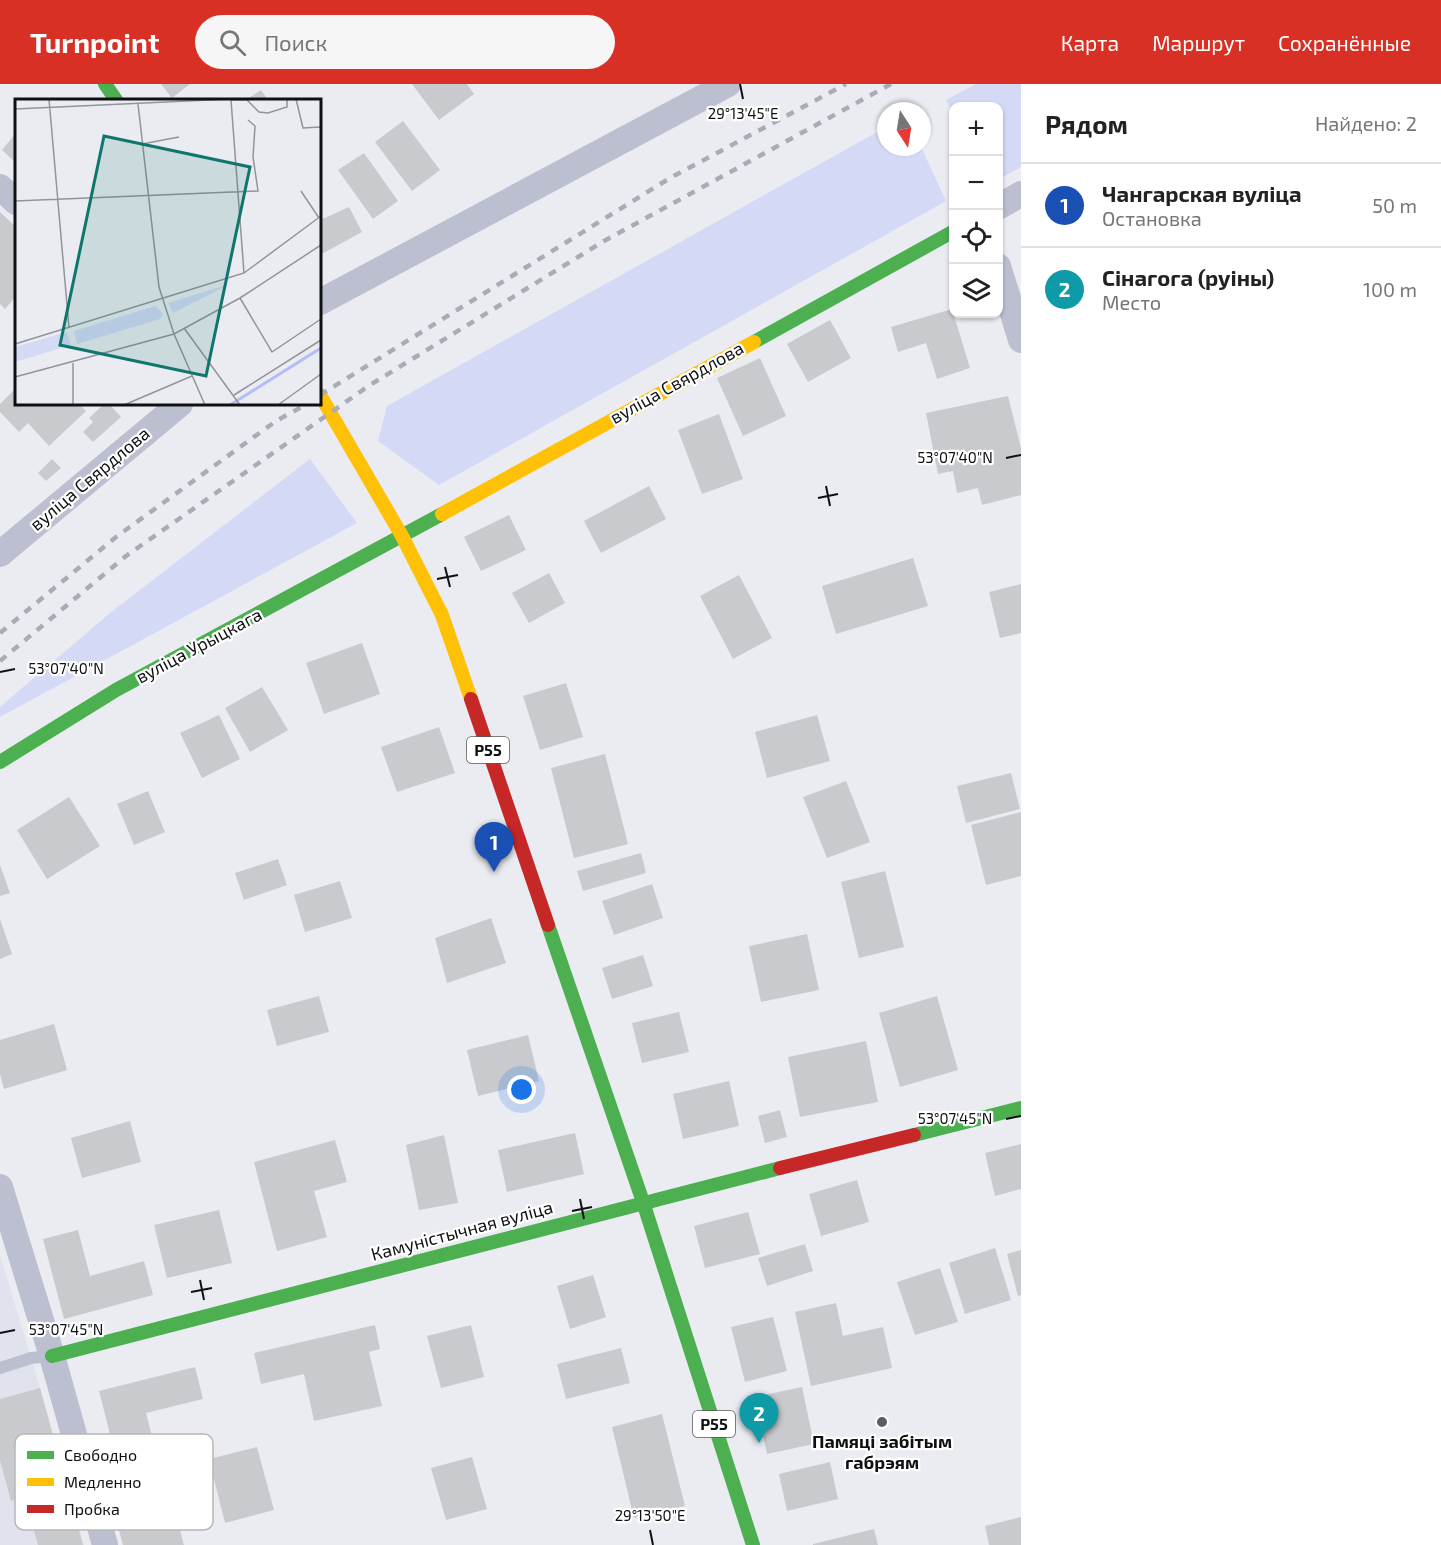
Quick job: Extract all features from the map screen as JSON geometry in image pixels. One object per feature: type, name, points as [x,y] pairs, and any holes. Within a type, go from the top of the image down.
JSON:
[{"type":"street","points":[[105,84],[115,99]]},
{"type":"street","points":[[321,301],[728,84]]},
{"type":"street","points":[[0,187],[15,201]]},
{"type":"street","points":[[1003,205],[1021,194]]},
{"type":"street","name":"вуліца Свярдлова","points":[[402,536],[949,234]]},
{"type":"street","points":[[1003,279],[1021,340]]},
{"type":"street","name":"Р55","points":[[321,397],[402,536],[442,615],[643,1202],[753,1545]]},
{"type":"street","name":"вуліца Свярдлова","points":[[0,554],[179,405]]},
{"type":"street","name":"вуліца Урыцкага","points":[[0,762],[116,690],[402,536]]},
{"type":"street","name":"Камуністычная вуліца","points":[[52,1356],[643,1202],[1021,1108]]},
{"type":"street","points":[[0,1187],[74,1434]]},
{"type":"street","points":[[101,1530],[105,1545]]},
{"type":"lane","points":[[0,1368],[32,1358],[52,1356]]},
{"type":"shaded area","points":[[976,84],[1021,84],[1021,167],[1003,177],[1003,102],[949,102],[949,106],[946,100]]},
{"type":"shaded area","points":[[877,132],[877,156],[925,156],[946,201],[439,485],[378,441],[387,406]]},
{"type":"shaded area","points":[[310,459],[357,523],[0,717],[0,707],[110,613]]},
{"type":"shaded area","points":[[0,1255],[53,1434],[15,1434],[15,1530],[80,1530],[84,1545],[0,1545]]},
{"type":"building","points":[[161,84],[190,84],[172,98]]},
{"type":"building","points":[[412,84],[467,84],[474,94],[439,120]]},
{"type":"building","points":[[261,90],[267,99],[248,99]]},
{"type":"building","points":[[403,121],[440,170],[412,191],[375,142]]},
{"type":"building","points":[[15,134],[15,162],[2,150]]},
{"type":"building","points":[[364,153],[398,201],[373,219],[338,170]]},
{"type":"building","points":[[349,207],[362,232],[321,254],[321,220]]},
{"type":"building","points":[[0,212],[15,226],[15,297],[5,309],[0,304]]},
{"type":"building","points":[[949,310],[949,318],[955,318],[970,368],[937,379],[926,343],[898,352],[891,327]]},
{"type":"building","points":[[830,320],[851,358],[808,382],[787,344]]},
{"type":"building","points":[[760,358],[786,416],[743,436],[717,378]]},
{"type":"building","points":[[15,389],[15,405],[80,405],[86,411],[49,446],[28,423],[19,432],[0,412],[0,404]]},
{"type":"building","points":[[1008,396],[1021,448],[1021,495],[982,505],[978,488],[957,493],[953,471],[938,474],[926,413]]},
{"type":"building","points":[[103,405],[110,405],[121,417],[93,442],[83,432],[93,422],[89,418]]},
{"type":"building","points":[[719,414],[743,479],[702,494],[678,430]]},
{"type":"building","points":[[52,459],[61,468],[46,481],[38,473]]},
{"type":"building","points":[[649,486],[666,519],[601,553],[584,521]]},
{"type":"building","points":[[509,515],[526,550],[481,571],[464,537]]},
{"type":"building","points":[[913,558],[928,606],[836,634],[822,586]]},
{"type":"building","points":[[549,573],[565,603],[529,623],[512,593]]},
{"type":"building","points":[[739,575],[772,638],[733,659],[700,596]]},
{"type":"building","points":[[1021,584],[1021,633],[1000,638],[989,592]]},
{"type":"building","points":[[362,643],[380,694],[324,714],[306,663]]},
{"type":"building","points":[[566,683],[583,737],[540,750],[523,696]]},
{"type":"building","points":[[262,687],[288,730],[250,752],[225,708]]},
{"type":"building","points":[[219,715],[240,759],[202,778],[180,733]]},
{"type":"building","points":[[817,715],[830,761],[767,778],[755,732]]},
{"type":"building","points":[[439,727],[455,773],[397,792],[381,747]]},
{"type":"building","points":[[605,754],[628,844],[574,858],[551,768]]},
{"type":"building","points":[[1011,773],[1020,809],[966,823],[957,786]]},
{"type":"building","points":[[846,781],[870,842],[827,858],[803,797]]},
{"type":"building","points":[[148,791],[165,832],[134,845],[117,804]]},
{"type":"building","points":[[69,797],[100,846],[47,879],[17,830]]},
{"type":"building","points":[[1021,812],[1021,876],[986,885],[971,825]]},
{"type":"building","points":[[641,853],[646,873],[583,891],[577,871]]},
{"type":"building","points":[[278,859],[287,885],[244,900],[235,873]]},
{"type":"building","points":[[0,865],[10,893],[0,896]]},
{"type":"building","points":[[885,871],[904,947],[859,958],[841,882]]},
{"type":"building","points":[[340,881],[352,918],[305,932],[294,895]]},
{"type":"building","points":[[652,884],[663,918],[614,935],[602,901]]},
{"type":"building","points":[[491,918],[506,963],[447,983],[435,938]]},
{"type":"building","points":[[0,919],[12,954],[0,959]]},
{"type":"building","points":[[807,934],[819,990],[761,1002],[749,946]]},
{"type":"building","points":[[643,955],[653,986],[612,999],[602,968]]},
{"type":"building","points":[[319,996],[329,1032],[277,1046],[267,1010]]},
{"type":"building","points":[[937,996],[958,1070],[900,1087],[879,1013]]},
{"type":"building","points":[[679,1012],[689,1052],[642,1063],[632,1023]]},
{"type":"building","points":[[54,1024],[67,1070],[4,1089],[0,1074],[0,1040]]},
{"type":"building","points":[[528,1035],[539,1081],[478,1096],[467,1050]]},
{"type":"building","points":[[866,1041],[878,1102],[800,1117],[788,1057]]},
{"type":"building","points":[[729,1081],[739,1126],[683,1139],[673,1094]]},
{"type":"building","points":[[780,1110],[787,1137],[765,1143],[758,1116]]},
{"type":"building","points":[[130,1121],[141,1162],[82,1178],[71,1138]]},
{"type":"building","points":[[575,1133],[584,1174],[507,1192],[498,1150]]},
{"type":"building","points":[[444,1135],[458,1203],[419,1210],[406,1145]]},
{"type":"building","points":[[335,1140],[347,1182],[314,1191],[327,1237],[277,1251],[254,1162]]},
{"type":"building","points":[[1021,1144],[1021,1189],[995,1196],[985,1153]]},
{"type":"building","points":[[857,1180],[869,1222],[821,1236],[809,1194]]},
{"type":"building","points":[[219,1210],[232,1263],[167,1278],[154,1225]]},
{"type":"building","points":[[748,1212],[760,1254],[705,1268],[694,1226]]},
{"type":"building","points":[[78,1230],[90,1276],[144,1261],[153,1295],[64,1319],[43,1239]]},
{"type":"building","points":[[805,1244],[813,1271],[767,1286],[758,1258]]},
{"type":"building","points":[[995,1248],[1011,1300],[965,1314],[949,1263]]},
{"type":"building","points":[[1021,1250],[1021,1295],[1018,1296],[1007,1254]]},
{"type":"building","points":[[940,1268],[958,1322],[915,1335],[897,1282]]},
{"type":"building","points":[[593,1275],[606,1317],[570,1329],[557,1286]]},
{"type":"building","points":[[836,1303],[843,1336],[883,1327],[892,1368],[811,1386],[795,1312]]},
{"type":"building","points":[[773,1317],[787,1371],[745,1382],[731,1327]]},
{"type":"building","points":[[375,1325],[380,1349],[369,1352],[382,1406],[314,1421],[304,1374],[261,1384],[254,1353]]},
{"type":"building","points":[[471,1325],[484,1377],[441,1388],[427,1336]]},
{"type":"building","points":[[621,1348],[630,1383],[566,1399],[557,1364]]},
{"type":"building","points":[[195,1367],[203,1399],[146,1413],[151,1434],[110,1434],[99,1391]]},
{"type":"building","points":[[802,1387],[814,1444],[767,1454],[755,1397]]},
{"type":"building","points":[[40,1388],[53,1434],[15,1434],[15,1500],[11,1501],[0,1460],[0,1399]]},
{"type":"building","points":[[662,1414],[685,1506],[634,1518],[612,1427]]},
{"type":"building","points":[[257,1447],[274,1510],[225,1523],[213,1475],[213,1458]]},
{"type":"building","points":[[472,1457],[487,1509],[446,1520],[431,1468]]},
{"type":"building","points":[[830,1462],[838,1499],[787,1511],[779,1474]]},
{"type":"building","points":[[1021,1517],[1021,1545],[989,1545],[985,1526]]},
{"type":"building","points":[[874,1529],[878,1545],[813,1545],[813,1544]]},
{"type":"building","points":[[34,1530],[79,1530],[83,1545],[38,1545]]},
{"type":"building","points":[[119,1530],[180,1530],[184,1545],[123,1545]]},
{"type":"railway","points":[[321,394],[670,178],[846,84]]},
{"type":"railway","points":[[0,661],[126,556],[370,385],[604,241],[891,84]]},
{"type":"railway","points":[[0,633],[116,537],[276,421],[305,405]]},
{"type":"traffic: fast","points":[[105,84],[115,99]]},
{"type":"traffic: fast","points":[[754,342],[949,234]]},
{"type":"traffic: fast","points":[[0,762],[116,690],[442,514]]},
{"type":"traffic: fast","points":[[548,925],[643,1202],[753,1545]]},
{"type":"traffic: fast","points":[[914,1135],[1021,1108]]},
{"type":"traffic: fast","points":[[52,1356],[780,1168]]},
{"type":"traffic: slow","points":[[442,514],[754,342]]},
{"type":"traffic: slow","points":[[321,397],[402,536],[442,615],[471,699]]},
{"type":"traffic: jam","points":[[471,699],[548,925]]},
{"type":"traffic: jam","points":[[780,1168],[914,1135]]},
{"type":"place","name":"Чангарская вуліца","points":[[494,872]]},
{"type":"place","name":"Памяці забітым габрэям","points":[[882,1422]]},
{"type":"place","name":"Сінагога (руіны)","points":[[759,1443]]}]
